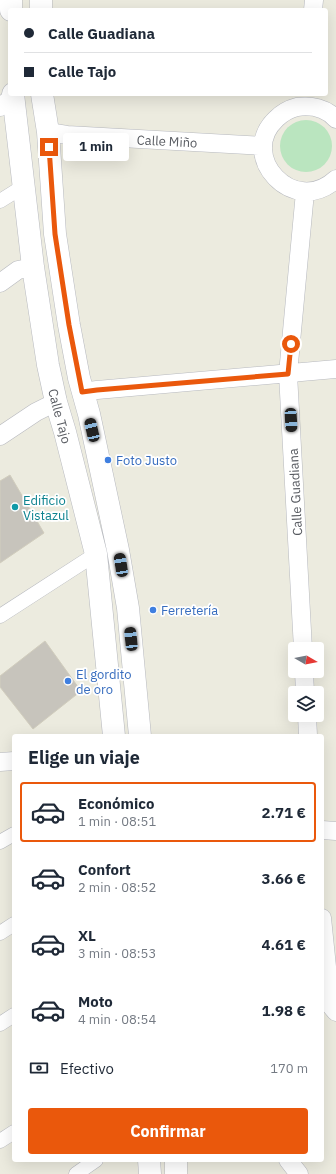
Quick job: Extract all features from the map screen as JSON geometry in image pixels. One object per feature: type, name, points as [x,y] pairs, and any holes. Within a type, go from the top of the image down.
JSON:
[{"type":"street","name":"Calle Tajo","points":[[42,96],[48,132],[55,234],[69,325],[82,392],[118,550],[128,608],[140,734]]},
{"type":"street","name":"Calle Tajo","points":[[9,99],[24,186],[33,267],[48,365],[56,402],[96,554],[114,734]]},
{"type":"street","points":[[336,119],[331,114],[305,100],[281,114],[272,123],[266,134],[263,146],[265,160],[270,172],[279,183],[292,189],[305,192],[318,190],[330,185],[336,179]]},
{"type":"street","name":"Calle Miño","points":[[48,132],[67,135],[263,146]]},
{"type":"street","points":[[0,202],[24,186]]},
{"type":"street","name":"Calle Guadiana","points":[[303,642],[288,374],[305,192]]},
{"type":"street","points":[[0,282],[18,270],[33,267]]},
{"type":"street","points":[[82,392],[336,370]]},
{"type":"street","points":[[0,436],[36,412],[56,402]]},
{"type":"street","points":[[0,616],[96,554]]},
{"type":"street","points":[[307,722],[308,734]]},
{"type":"street","points":[[0,762],[12,761]]},
{"type":"street","points":[[324,830],[336,831]]},
{"type":"street","points":[[0,842],[12,835]]},
{"type":"street","points":[[0,933],[12,925]]},
{"type":"street","points":[[324,938],[331,1006],[336,1012]]},
{"type":"street","points":[[0,1024],[12,1016]]},
{"type":"street","points":[[0,1141],[12,1133]]},
{"type":"street","points":[[76,1174],[93,1162]]},
{"type":"street","points":[[150,1162],[150,1174]]},
{"type":"street","points":[[176,1162],[176,1174]]},
{"type":"street","points":[[290,1162],[299,1174]]},
{"type":"green space","points":[[306,120],[320,124],[328,132],[332,146],[328,160],[320,168],[306,172],[292,168],[284,160],[280,146],[284,132],[292,124]]},
{"type":"building","name":"Edificio Vistazul","points":[[10,475],[44,533],[0,563],[0,481]]},
{"type":"building","points":[[45,641],[81,691],[33,729],[0,687],[0,676]]},
{"type":"place","name":"Foto Justo","points":[[108,460]]},
{"type":"place","name":"Edificio Vistazul","points":[[15,507]]},
{"type":"place","name":"Ferretería","points":[[153,610]]},
{"type":"place","name":"El gordito de oro","points":[[68,681]]},
{"type":"route","points":[[49,147],[55,234],[69,325],[82,392],[288,374],[291,344]]}]
